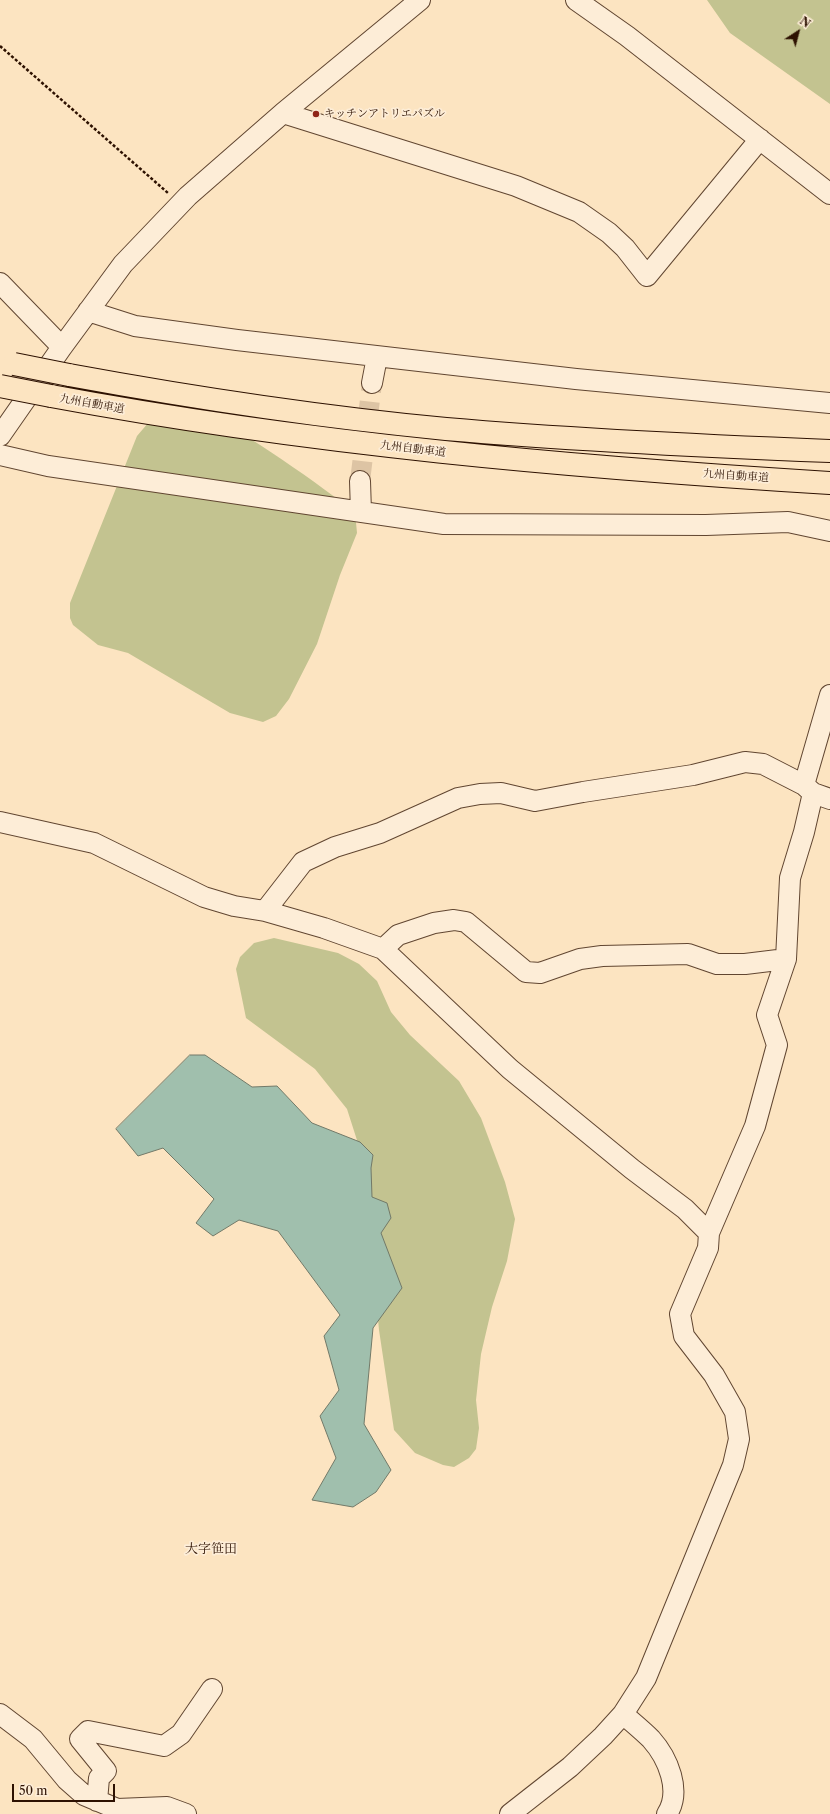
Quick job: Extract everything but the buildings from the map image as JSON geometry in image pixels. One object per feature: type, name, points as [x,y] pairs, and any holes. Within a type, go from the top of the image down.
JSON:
[{"type":"highway","points":[[7,363],[69,375],[261,407],[445,429],[652,444],[830,451]]},
{"type":"highway","name":"九州自動車道","points":[[0,386],[116,408],[257,430],[443,453],[652,471],[830,483]]},
{"type":"street","points":[[0,436],[62,347],[123,264],[181,204],[283,113],[420,0]]},
{"type":"street","points":[[576,0],[633,41],[830,194]]},
{"type":"street","points":[[283,113],[516,186],[579,212],[609,233],[625,248],[648,276],[760,139]]},
{"type":"street","points":[[0,283],[62,347]]},
{"type":"street","points":[[88,311],[135,326],[377,357],[700,392],[830,403]]},
{"type":"street","points":[[372,383],[377,357]]},
{"type":"street","points":[[0,455],[48,466],[444,524],[706,525],[788,522],[830,532]]},
{"type":"street","points":[[360,481],[361,512]]},
{"type":"street","points":[[510,1814],[570,1767],[623,1714],[646,1678],[733,1465],[739,1439],[735,1412],[714,1375],[684,1336],[680,1314],[708,1248],[709,1233],[755,1126],[777,1044],[767,1015],[786,959],[790,878],[816,792],[830,695]]},
{"type":"street","points":[[265,911],[303,862],[335,847],[380,833],[458,798],[480,794],[501,793],[535,801],[693,775],[745,762],[763,764],[816,792]]},
{"type":"street","points":[[0,822],[94,843],[204,897],[234,906],[265,911],[324,928],[383,949],[510,1069],[653,1185],[685,1209],[709,1233]]},
{"type":"street","points":[[383,949],[398,935],[434,923],[454,920],[466,922],[526,972],[540,973],[580,959],[602,956],[688,954],[717,964],[745,964],[786,959]]},
{"type":"street","points":[[97,1801],[99,1778],[106,1771],[80,1739],[88,1731],[164,1746],[181,1734],[212,1689]]},
{"type":"street","points":[[0,1714],[33,1739],[67,1780],[84,1795],[117,1809],[167,1807],[186,1814]]},
{"type":"street","points":[[623,1714],[651,1740],[666,1761],[674,1787],[670,1809],[667,1814]]},
{"type":"path","points":[[0,46],[181,204]]},
{"type":"green space","points":[[707,0],[830,0],[830,104],[730,33]]},
{"type":"green space","points":[[182,400],[271,452],[355,512],[357,533],[340,575],[317,644],[289,699],[276,716],[263,722],[230,713],[128,653],[98,645],[73,625],[70,618],[70,603],[137,436],[166,402]]},
{"type":"green space","points":[[274,938],[338,953],[359,964],[377,981],[391,1012],[410,1035],[459,1081],[481,1118],[505,1182],[515,1219],[507,1261],[492,1307],[481,1354],[476,1400],[479,1428],[476,1449],[469,1458],[454,1467],[443,1465],[415,1453],[394,1430],[379,1330],[364,1162],[347,1109],[315,1069],[246,1018],[236,969],[240,957],[254,943]]},
{"type":"shaded area","points":[[190,1055],[205,1055],[252,1087],[277,1086],[312,1123],[360,1142],[373,1155],[371,1168],[372,1197],[387,1203],[391,1218],[381,1233],[402,1288],[373,1328],[364,1424],[391,1470],[376,1492],[353,1507],[312,1500],[336,1458],[320,1416],[339,1390],[324,1336],[340,1315],[278,1231],[239,1220],[213,1236],[196,1223],[214,1199],[163,1148],[138,1156],[116,1129]]},
{"type":"tunnel","points":[[360,481],[372,383]]},
{"type":"place","name":"キッチンアトリエパズル","points":[[316,114]]},
{"type":"district","name":"大字笹田","points":[[211,1549]]}]
